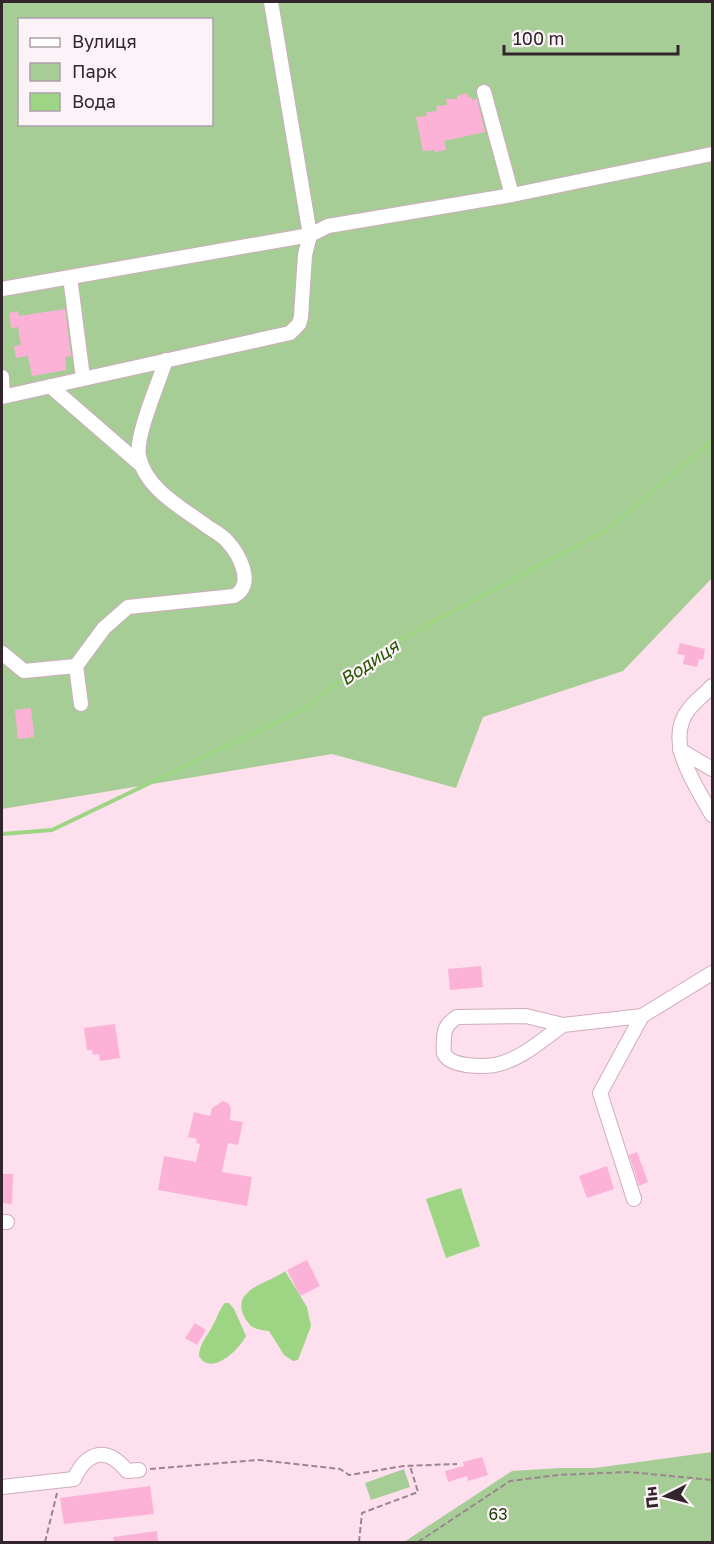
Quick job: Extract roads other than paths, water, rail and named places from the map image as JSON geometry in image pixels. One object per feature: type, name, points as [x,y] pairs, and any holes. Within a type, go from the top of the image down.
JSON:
[{"type":"street","points":[[2,377],[2,397],[290,333],[295,329],[302,317],[305,255],[310,235],[270,2]]},
{"type":"street","points":[[484,92],[512,195]]},
{"type":"street","points":[[2,289],[310,235],[328,226],[512,195],[712,154]]},
{"type":"street","points":[[70,277],[83,378]]},
{"type":"street","points":[[81,704],[76,666],[104,628],[128,607],[234,596],[244,587],[245,575],[239,560],[226,540],[159,490],[146,476],[141,465],[138,444],[166,360]]},
{"type":"street","points":[[50,386],[141,465]]},
{"type":"street","points":[[2,653],[24,671],[76,666]]},
{"type":"street","points":[[712,686],[688,710],[680,729],[680,750],[712,815]]},
{"type":"street","points":[[680,750],[712,769]]},
{"type":"street","points":[[563,1026],[518,1057],[495,1065],[457,1064],[449,1060],[444,1053],[444,1031],[449,1022],[457,1017],[526,1016],[563,1026],[642,1016],[712,973]]},
{"type":"street","points":[[634,1199],[600,1093],[642,1016]]},
{"type":"street","points":[[2,1487],[74,1479],[86,1459],[97,1454],[111,1456],[127,1471],[139,1470]]},
{"type":"water","points":[[461,1188],[480,1246],[446,1258],[426,1199]]},
{"type":"water","points":[[285,1271],[307,1307],[311,1326],[298,1360],[293,1361],[284,1355],[269,1331],[256,1329],[248,1323],[241,1305],[248,1292]]},
{"type":"water","points":[[225,1303],[229,1303],[234,1309],[246,1336],[231,1354],[217,1363],[210,1364],[204,1362],[199,1352]]},
{"type":"waterway","name":"Водиця","points":[[2,834],[52,830],[304,709],[375,653],[608,529],[712,441]]},
{"type":"park label","name":"63","points":[[498,1514]]}]
